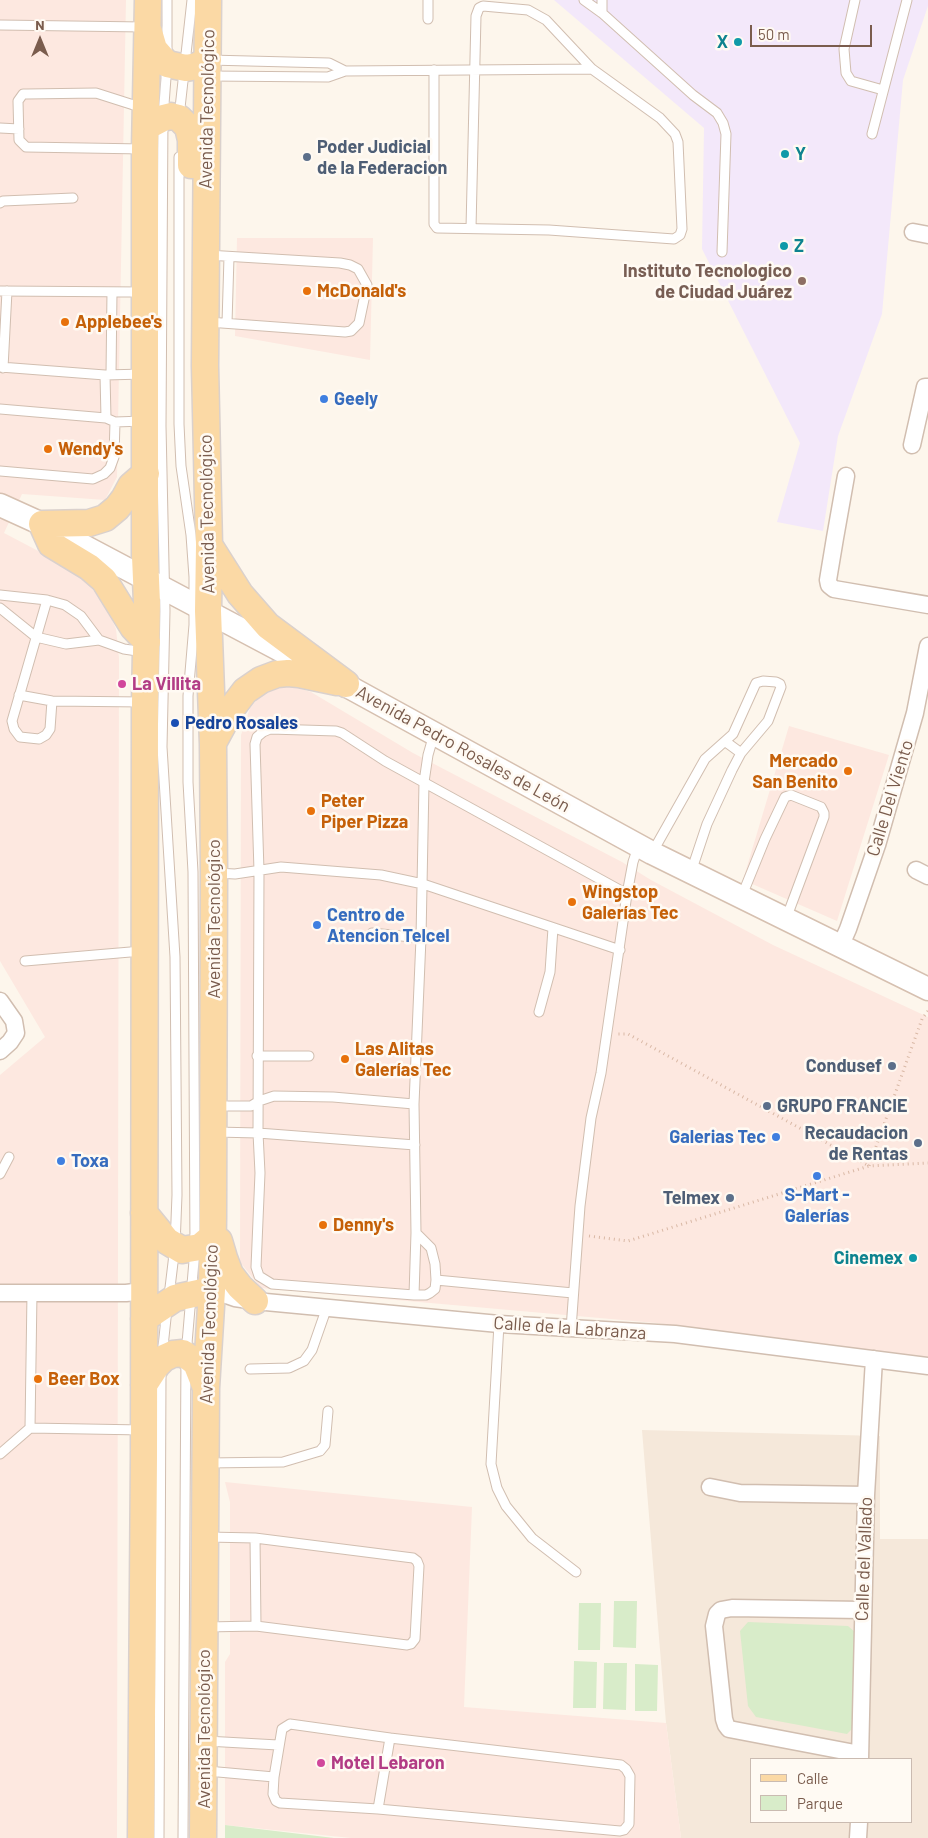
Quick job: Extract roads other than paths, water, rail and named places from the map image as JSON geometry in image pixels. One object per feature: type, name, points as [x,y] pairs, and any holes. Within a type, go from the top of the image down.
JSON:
[{"type":"main road","points":[[141,1838],[144,1430],[145,702],[146,647],[155,584],[146,473],[146,292],[160,125],[147,27],[148,0]]},
{"type":"main road","name":"Avenida Tecnológico","points":[[203,1838],[206,1388],[187,1293],[199,1237],[213,1132],[213,744],[201,608],[209,545],[205,366],[216,322],[217,256],[192,67],[208,0]]},
{"type":"main road","points":[[147,27],[154,49],[192,67]]},
{"type":"main road","points":[[160,125],[188,127],[192,140],[191,313],[205,366]]},
{"type":"main road","points":[[146,473],[130,486],[118,508],[105,518],[89,523],[42,524],[51,544],[89,567],[104,580],[146,647]]},
{"type":"main road","name":"Avenida Pedro Rosales de León","points":[[0,505],[42,524],[346,684],[691,873],[928,990]]},
{"type":"main road","points":[[209,545],[240,594],[268,626],[346,684]]},
{"type":"main road","points":[[213,744],[232,708],[245,691],[261,680],[277,674],[294,674],[346,684]]},
{"type":"main road","points":[[144,1213],[167,1241],[199,1237],[224,1258],[230,1274],[255,1301]]},
{"type":"main road","points":[[144,1291],[187,1293]]},
{"type":"main road","points":[[144,1319],[187,1293]]},
{"type":"main road","points":[[144,1385],[173,1358],[196,1363],[206,1388]]},
{"type":"street","points":[[912,445],[925,387],[928,387]]},
{"type":"street","points":[[846,476],[828,580],[829,585],[834,589],[928,605]]},
{"type":"street","name":"Calle Del Viento","points":[[840,947],[877,845],[902,760],[915,713],[928,646]]},
{"type":"street","points":[[0,1002],[14,1022],[16,1033],[0,1051]]},
{"type":"street","points":[[0,1294],[126,1293],[144,1291]]},
{"type":"street","name":"Calle de la Labranza","points":[[187,1293],[499,1324],[675,1334],[928,1366]]},
{"type":"street","name":"Calle del Vallado","points":[[860,1756],[866,1495],[874,1359]]},
{"type":"street","points":[[710,1487],[740,1493],[866,1495]]},
{"type":"street","points":[[860,1756],[729,1729],[724,1719],[714,1626],[717,1614],[721,1610],[732,1608],[862,1610]]},
{"type":"street","points":[[858,1838],[859,1823]]},
{"type":"lane","points":[[160,125],[192,67],[167,0]]},
{"type":"lane","points":[[192,0],[192,67],[160,125],[161,426],[155,584],[162,747],[175,957],[177,1196],[199,1237]]},
{"type":"lane","points":[[428,0],[428,19]]},
{"type":"lane","points":[[584,0],[602,13],[693,95],[717,113],[723,122],[726,134],[722,252]]},
{"type":"lane","points":[[602,0],[602,13]]},
{"type":"lane","points":[[855,0],[844,49],[846,73],[851,81],[883,90]]},
{"type":"lane","points":[[872,134],[906,0]]},
{"type":"lane","points":[[434,70],[434,224],[437,228],[549,230],[674,239],[680,235],[682,229],[680,152],[675,134],[660,118],[592,70],[546,20],[538,14],[528,10],[487,6],[479,8],[476,16],[470,228]]},
{"type":"lane","points":[[0,25],[147,27]]},
{"type":"lane","points":[[192,67],[284,60],[329,63],[345,71]]},
{"type":"lane","points":[[283,77],[284,60]]},
{"type":"lane","points":[[192,67],[283,77],[328,77],[345,71],[592,70]]},
{"type":"lane","points":[[96,93],[160,125],[26,147],[19,140],[18,101],[22,94],[96,93]]},
{"type":"lane","points":[[0,128],[19,129]]},
{"type":"lane","points":[[159,1838],[173,1358],[199,1237],[193,872],[188,782],[188,696],[201,608],[181,466],[179,424],[179,148]]},
{"type":"lane","points":[[0,203],[2,201],[73,198]]},
{"type":"lane","points":[[216,322],[340,332],[351,331],[359,324],[367,285],[358,269],[350,265],[217,256]]},
{"type":"lane","points":[[146,292],[4,291],[2,367],[108,375],[147,374]]},
{"type":"lane","points":[[0,471],[93,479],[104,474],[110,468],[114,457],[108,375],[112,292]]},
{"type":"lane","points":[[0,409],[110,420],[146,421]]},
{"type":"lane","points":[[0,595],[47,600],[65,606],[81,616],[99,640]]},
{"type":"lane","points":[[47,600],[12,721],[14,729],[20,737],[39,739],[46,735],[50,729],[52,701]]},
{"type":"lane","points":[[0,608],[36,637],[66,644],[99,640],[124,649],[146,647]]},
{"type":"lane","points":[[571,1329],[578,1236],[591,1118],[601,1073],[633,862],[646,849],[705,759],[726,742],[737,726],[756,683],[763,681],[776,682],[780,684],[780,687],[768,721],[741,752],[708,824],[691,873]]},
{"type":"lane","points":[[19,695],[52,701],[145,702]]},
{"type":"lane","points":[[416,1233],[431,1248],[435,1264],[435,1289],[426,1295],[272,1284],[262,1279],[256,1266],[260,1173],[257,1056],[259,871],[255,744],[257,737],[270,729],[336,731],[385,761],[627,894]]},
{"type":"lane","points":[[414,1295],[416,1233],[414,1104],[423,884],[424,782],[434,733]]},
{"type":"lane","points":[[726,742],[741,752]]},
{"type":"lane","points":[[741,898],[783,799],[788,795],[792,795],[821,807],[824,817],[786,920]]},
{"type":"lane","points":[[214,873],[236,874],[281,867],[381,875],[423,884],[620,950]]},
{"type":"lane","points":[[539,1012],[550,972],[553,928]]},
{"type":"lane","points":[[372,933],[421,938]]},
{"type":"lane","points":[[25,961],[144,951]]},
{"type":"lane","points":[[257,1056],[310,1056]]},
{"type":"lane","points":[[213,1106],[251,1106],[274,1096],[333,1097],[414,1104]]},
{"type":"lane","points":[[213,1132],[258,1133],[415,1145]]},
{"type":"lane","points":[[0,1174],[9,1157]]},
{"type":"lane","points":[[436,1280],[573,1293]]},
{"type":"lane","points":[[30,1428],[32,1293]]},
{"type":"lane","points":[[183,1838],[173,1358],[187,1293]]},
{"type":"lane","points":[[250,1369],[288,1368],[304,1361],[312,1350],[327,1307]]},
{"type":"lane","points":[[499,1324],[491,1464],[497,1488],[506,1506],[532,1538],[576,1572]]},
{"type":"lane","points":[[205,1462],[283,1462],[320,1451],[325,1445],[328,1411]]},
{"type":"lane","points":[[0,1454],[30,1428],[144,1430]]},
{"type":"lane","points":[[204,1627],[256,1626],[408,1645],[415,1640],[419,1566],[413,1558],[255,1538],[205,1537]]},
{"type":"lane","points":[[255,1538],[256,1626]]},
{"type":"lane","points":[[290,1724],[390,1738],[621,1765],[630,1776],[630,1820],[627,1828],[620,1831],[378,1809],[280,1803],[276,1801],[273,1794],[278,1745],[282,1729],[290,1724]]},
{"type":"lane","points":[[378,1809],[390,1738]]},
{"type":"lane","points":[[204,1740],[278,1745]]},
{"type":"lane","points":[[204,1771],[274,1777]]},
{"type":"place","name":"X","points":[[738,42]]},
{"type":"place","name":"Y","points":[[785,154]]},
{"type":"place","name":"Poder Judicial de la Federacion","points":[[307,157]]},
{"type":"place","name":"Z","points":[[784,246]]},
{"type":"place","name":"Instituto Tecnologico de Ciudad Juárez","points":[[802,281]]},
{"type":"place","name":"McDonald's","points":[[307,291]]},
{"type":"place","name":"Applebee's","points":[[65,322]]},
{"type":"place","name":"Geely","points":[[324,399]]},
{"type":"place","name":"Wendy's","points":[[48,449]]},
{"type":"place","name":"La Villita","points":[[122,684]]},
{"type":"place","name":"Pedro Rosales","points":[[175,723]]},
{"type":"place","name":"Mercado San Benito","points":[[848,771]]},
{"type":"place","name":"Peter Piper Pizza","points":[[311,811]]},
{"type":"place","name":"Wingstop Galerías Tec","points":[[572,902]]},
{"type":"place","name":"Centro de Atencion Telcel","points":[[317,925]]},
{"type":"place","name":"Las Alitas Galerías Tec","points":[[345,1059]]},
{"type":"place","name":"Condusef","points":[[892,1066]]},
{"type":"place","name":"GRUPO FRANCIE","points":[[767,1106]]},
{"type":"place","name":"Galerias Tec","points":[[776,1137]]},
{"type":"place","name":"Recaudacion de Rentas","points":[[918,1143]]},
{"type":"place","name":"Toxa","points":[[61,1161]]},
{"type":"place","name":"S-Mart - Galerías","points":[[817,1176]]},
{"type":"place","name":"Telmex","points":[[730,1198]]},
{"type":"place","name":"Denny's","points":[[323,1225]]},
{"type":"place","name":"Cinemex","points":[[913,1258]]},
{"type":"place","name":"Beer Box","points":[[38,1379]]},
{"type":"place","name":"Motel Lebaron","points":[[321,1763]]}]
